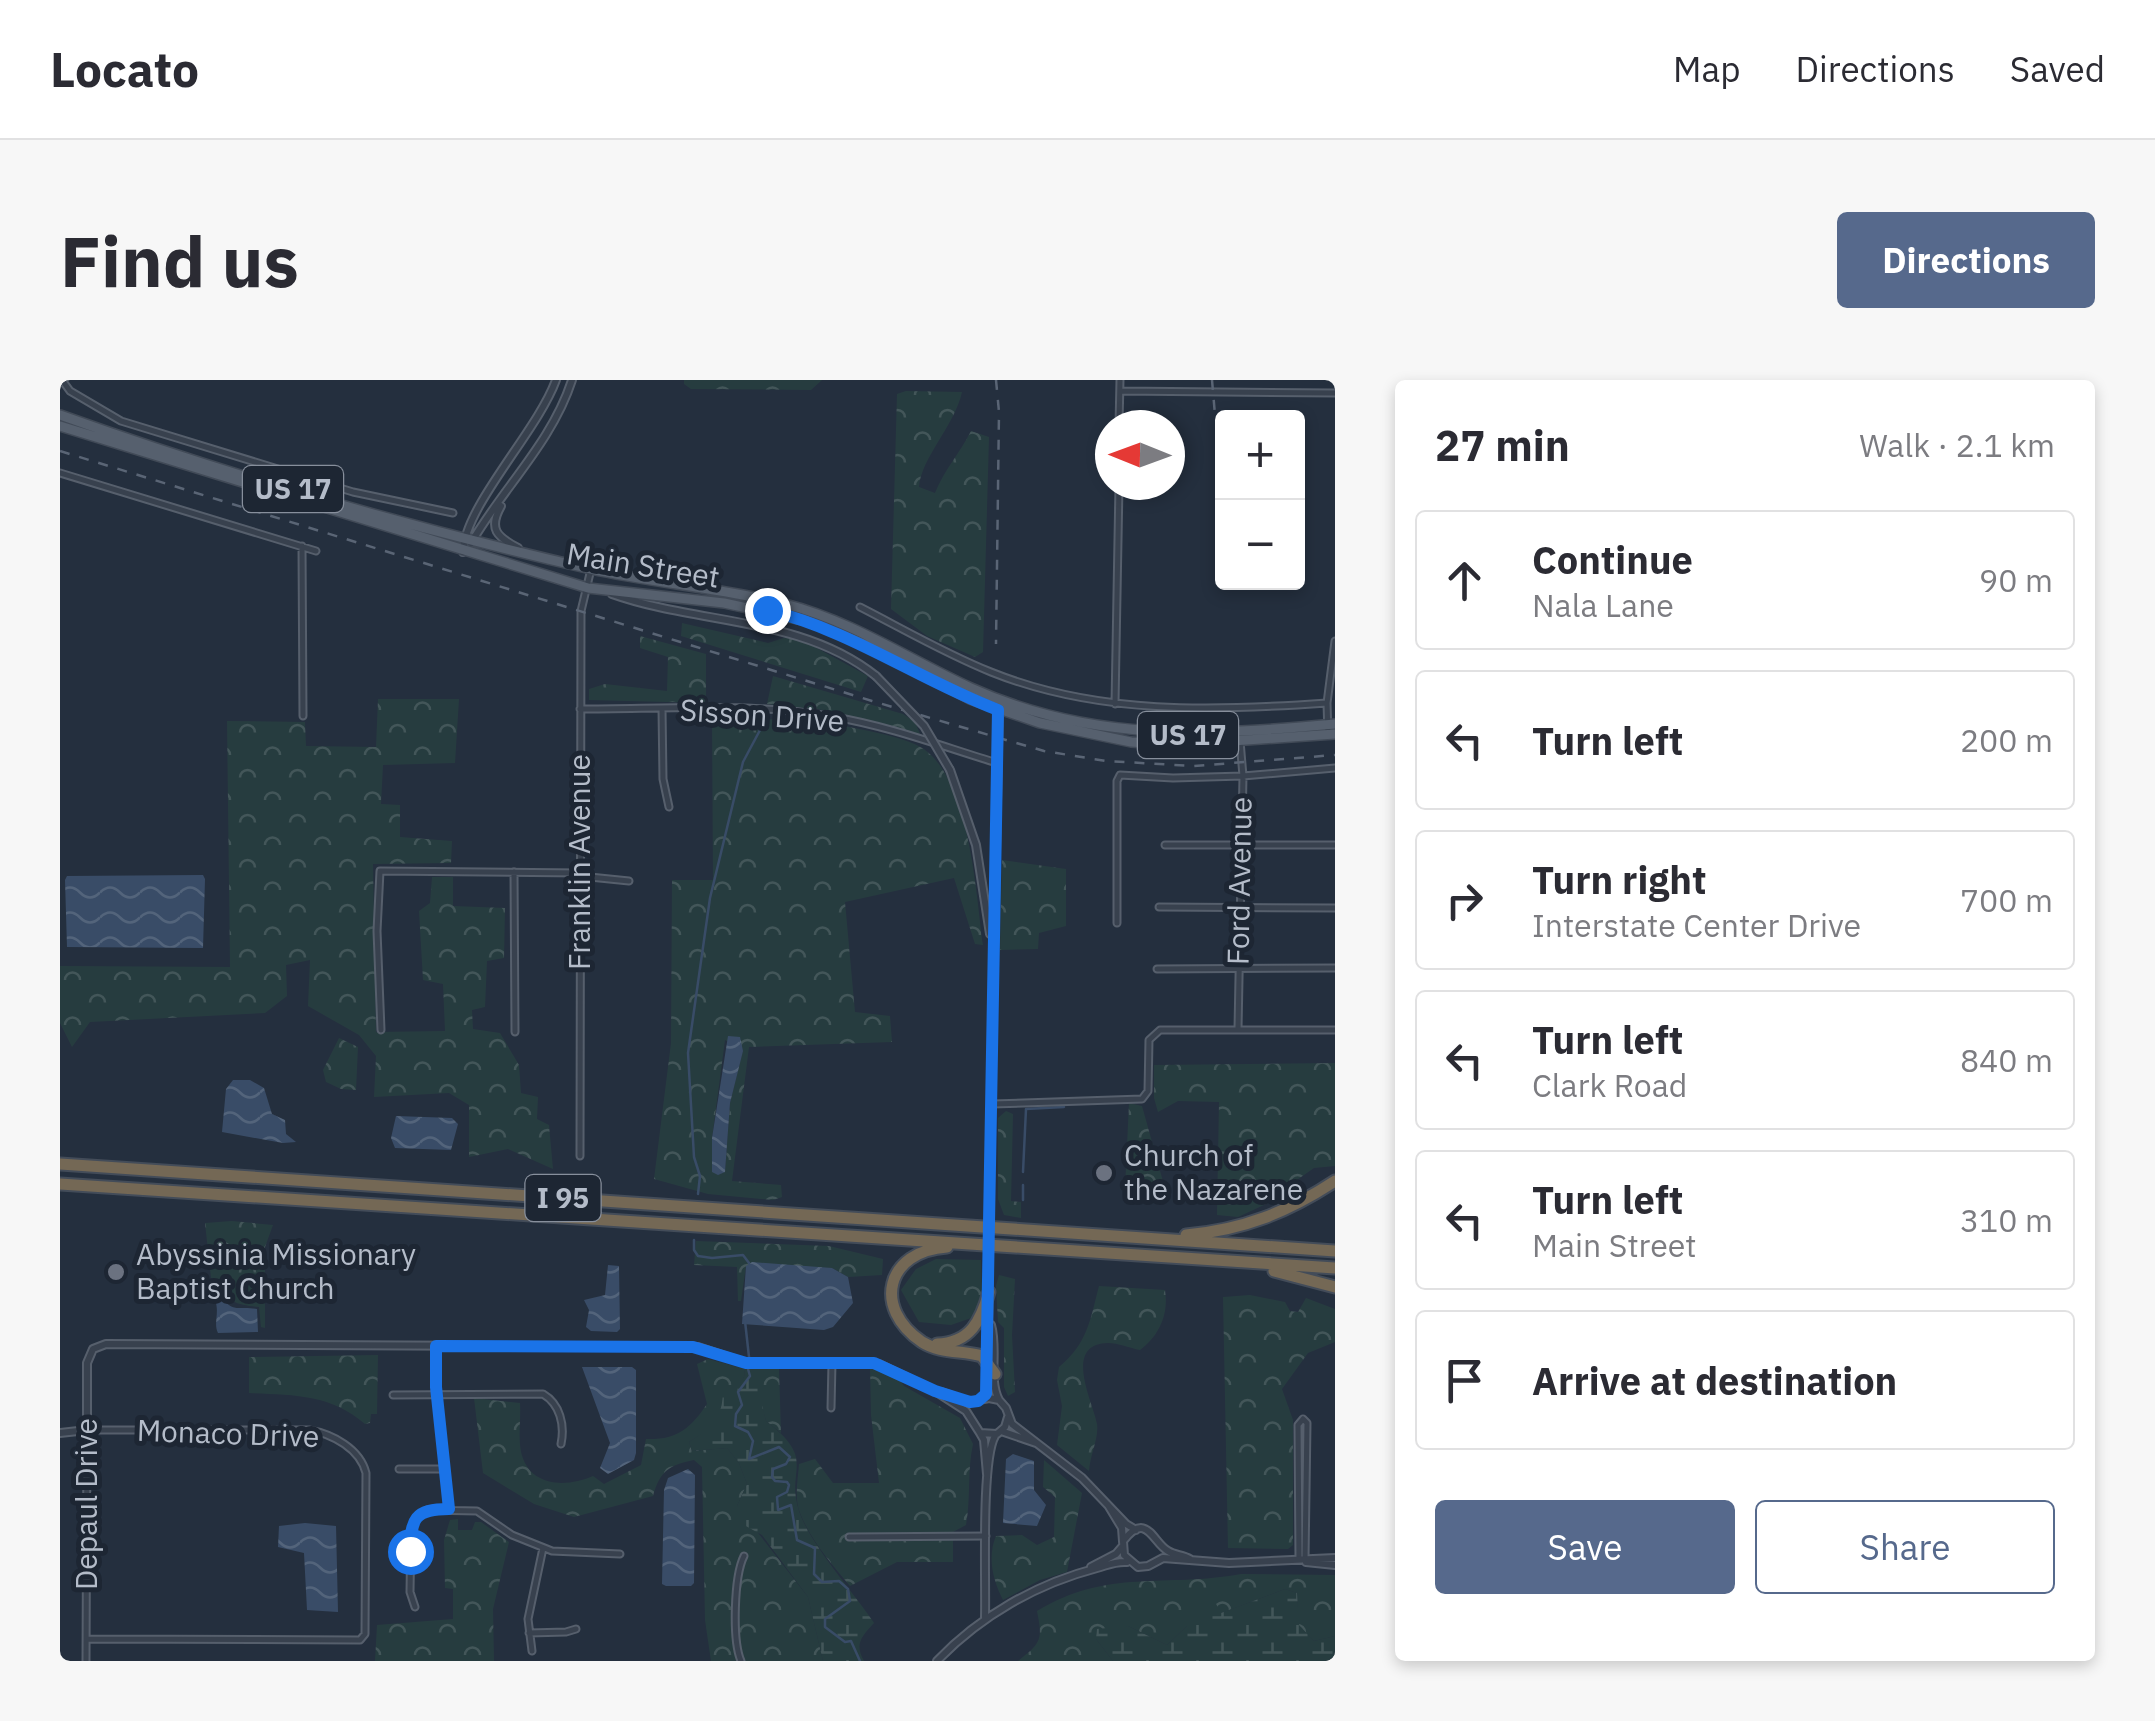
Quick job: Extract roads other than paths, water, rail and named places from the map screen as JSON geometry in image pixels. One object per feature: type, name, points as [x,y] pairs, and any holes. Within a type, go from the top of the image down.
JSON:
[{"type":"highway","name":"I 95","points":[[60,1164],[1335,1251]]},
{"type":"highway","points":[[1147,1238],[1217,1232],[1261,1220],[1293,1207],[1335,1181]]},
{"type":"highway","name":"I 95","points":[[60,1184],[1335,1268]]},
{"type":"highway","points":[[978,1244],[922,1252],[899,1267],[893,1280],[892,1303],[916,1337],[930,1346],[977,1354],[987,1359],[995,1374]]},
{"type":"highway","points":[[1240,1263],[1335,1286]]},
{"type":"highway","points":[[916,1337],[938,1344],[965,1337],[980,1318],[988,1292]]},
{"type":"main road","name":"Main Street","points":[[60,415],[468,540],[591,569],[759,598],[823,616],[999,705]]},
{"type":"main road","name":"Main Street","points":[[60,426],[588,588],[724,603],[807,621],[854,638],[928,679],[1052,726],[1131,742],[1175,745],[1332,730]]},
{"type":"street","points":[[62,380],[70,391],[120,421],[315,482],[453,514]]},
{"type":"street","points":[[465,552],[468,526],[538,419],[556,380]]},
{"type":"street","points":[[528,554],[494,531],[498,511],[558,416],[572,380]]},
{"type":"street","points":[[1119,410],[1120,380]]},
{"type":"street","points":[[1120,390],[1335,393]]},
{"type":"street","points":[[60,472],[316,551]]},
{"type":"street","points":[[468,540],[513,484]]},
{"type":"street","points":[[1116,704],[1118,500]]},
{"type":"street","points":[[302,546],[303,716]]},
{"type":"street","name":"Franklin Avenue","points":[[580,1156],[581,611],[591,569]]},
{"type":"street","points":[[602,590],[804,638],[831,648],[876,676],[924,726],[950,770],[976,845],[993,950]]},
{"type":"street","points":[[860,606],[990,672],[1060,694],[1116,704],[1228,708],[1327,703]]},
{"type":"street","points":[[1332,730],[1327,703],[1335,641]]},
{"type":"street","points":[[970,1420],[972,1410],[987,1389],[999,705]]},
{"type":"street","name":"Sisson Drive","points":[[580,709],[788,711],[838,717],[997,763]]},
{"type":"street","points":[[662,709],[663,779],[669,807]]},
{"type":"street","name":"Ford Avenue","points":[[1238,1030],[1240,738]]},
{"type":"street","points":[[1117,923],[1116,786],[1121,774],[1172,778],[1335,768]]},
{"type":"street","points":[[1165,845],[1335,846]]},
{"type":"street","points":[[382,1030],[377,931],[380,871],[580,874],[629,881]]},
{"type":"street","points":[[514,872],[514,1032]]},
{"type":"street","points":[[1159,907],[1335,908]]},
{"type":"street","points":[[1157,970],[1335,968]]},
{"type":"street","points":[[991,1104],[1138,1100],[1148,1091],[1148,1046],[1154,1033],[1335,1030]]},
{"type":"street","points":[[989,1319],[995,1341],[995,1392],[1016,1428],[1082,1478],[1136,1530],[1151,1532],[1169,1552],[1192,1560]]},
{"type":"street","name":"Depaul Drive","points":[[86,1661],[87,1363],[94,1349],[106,1344],[436,1346]]},
{"type":"street","points":[[449,1509],[436,1346],[693,1347],[746,1363],[879,1364],[966,1410],[984,1440],[987,1475]]},
{"type":"street","points":[[832,1363],[832,1408]]},
{"type":"street","points":[[935,1391],[970,1402],[999,1400]]},
{"type":"street","points":[[392,1395],[542,1394],[557,1408],[562,1425],[561,1444]]},
{"type":"street","points":[[986,1618],[990,1445],[1008,1418]]},
{"type":"street","points":[[1303,1419],[1307,1423],[1302,1562],[1298,1425],[1303,1419]]},
{"type":"street","name":"Monaco Drive","points":[[60,1433],[310,1430],[335,1439],[357,1454],[366,1473],[362,1638],[86,1639]]},
{"type":"street","points":[[980,1433],[999,1433],[1037,1443]]},
{"type":"street","points":[[399,1469],[445,1469]]},
{"type":"street","points":[[1108,1505],[1122,1528],[1129,1562]]},
{"type":"street","points":[[415,1607],[410,1592],[412,1526],[422,1512],[477,1511],[508,1532],[543,1548],[620,1554]]},
{"type":"street","points":[[936,1661],[986,1618],[1032,1592],[1116,1554],[1136,1530]]},
{"type":"street","points":[[848,1537],[986,1536]]},
{"type":"street","points":[[1156,1560],[1160,1544]]},
{"type":"street","points":[[532,1651],[528,1617],[543,1548]]},
{"type":"street","points":[[740,1661],[736,1638],[737,1579],[744,1556]]},
{"type":"street","points":[[1086,1570],[1116,1562],[1144,1567],[1156,1560],[1335,1562]]},
{"type":"street","points":[[529,1633],[576,1628]]},
{"type":"water","points":[[203,875],[203,948],[67,947],[67,876]]},
{"type":"water","points":[[728,1036],[740,1037],[743,1051],[730,1103],[725,1172],[718,1175],[712,1172],[712,1138]]},
{"type":"water","points":[[233,1080],[250,1080],[264,1088],[272,1114],[285,1120],[286,1134],[296,1142],[222,1132],[226,1089]]},
{"type":"water","points":[[396,1116],[452,1118],[458,1124],[451,1150],[395,1148],[391,1138]]},
{"type":"water","points":[[752,1262],[832,1268],[848,1277],[853,1303],[833,1327],[824,1330],[742,1324],[746,1266]]},
{"type":"water","points":[[608,1265],[619,1266],[620,1329],[591,1331],[586,1327],[589,1310],[584,1300],[605,1295]]},
{"type":"water","points":[[219,1293],[232,1307],[257,1309],[258,1332],[218,1333],[215,1300]]},
{"type":"water","points":[[582,1367],[636,1370],[636,1453],[634,1460],[608,1474],[600,1468],[610,1443]]},
{"type":"water","points":[[1013,1454],[1034,1461],[1034,1490],[1046,1505],[1037,1526],[1003,1523],[1006,1459]]},
{"type":"water","points":[[688,1469],[695,1475],[694,1583],[666,1586],[662,1584],[664,1490],[668,1478]]},
{"type":"water","points":[[279,1526],[336,1526],[338,1612],[307,1610],[304,1553],[278,1547]]},
{"type":"waterway","points":[[698,1194],[700,1176],[694,1157],[688,1053],[710,898],[743,762],[767,717]]},
{"type":"waterway","points":[[1023,1172],[1026,1109],[1064,1107]]},
{"type":"waterway","points":[[1023,1185],[1023,1200]]},
{"type":"waterway","points":[[694,1240],[698,1256],[743,1255],[749,1263]]},
{"type":"waterway","points":[[745,1321],[749,1357]]},
{"type":"waterway","points":[[748,1369],[750,1376],[738,1392],[742,1405],[735,1426],[748,1432],[753,1441],[749,1459],[779,1447],[790,1457],[786,1464],[773,1469],[775,1481],[789,1485],[787,1492],[777,1497],[778,1510],[791,1505],[797,1540],[815,1548],[814,1574],[822,1582],[839,1581],[848,1589],[850,1601],[825,1619],[825,1627],[845,1642],[851,1641],[860,1661]]},
{"type":"railway","points":[[996,380],[996,644]]},
{"type":"railway","points":[[1212,380],[1215,415]]},
{"type":"railway","points":[[60,451],[1044,751],[1106,761],[1194,766],[1335,755]]},
{"type":"place","name":"Church of the Nazarene","points":[[1104,1173]]},
{"type":"place","name":"Abyssinia Missionary Baptist Church","points":[[116,1272]]}]
